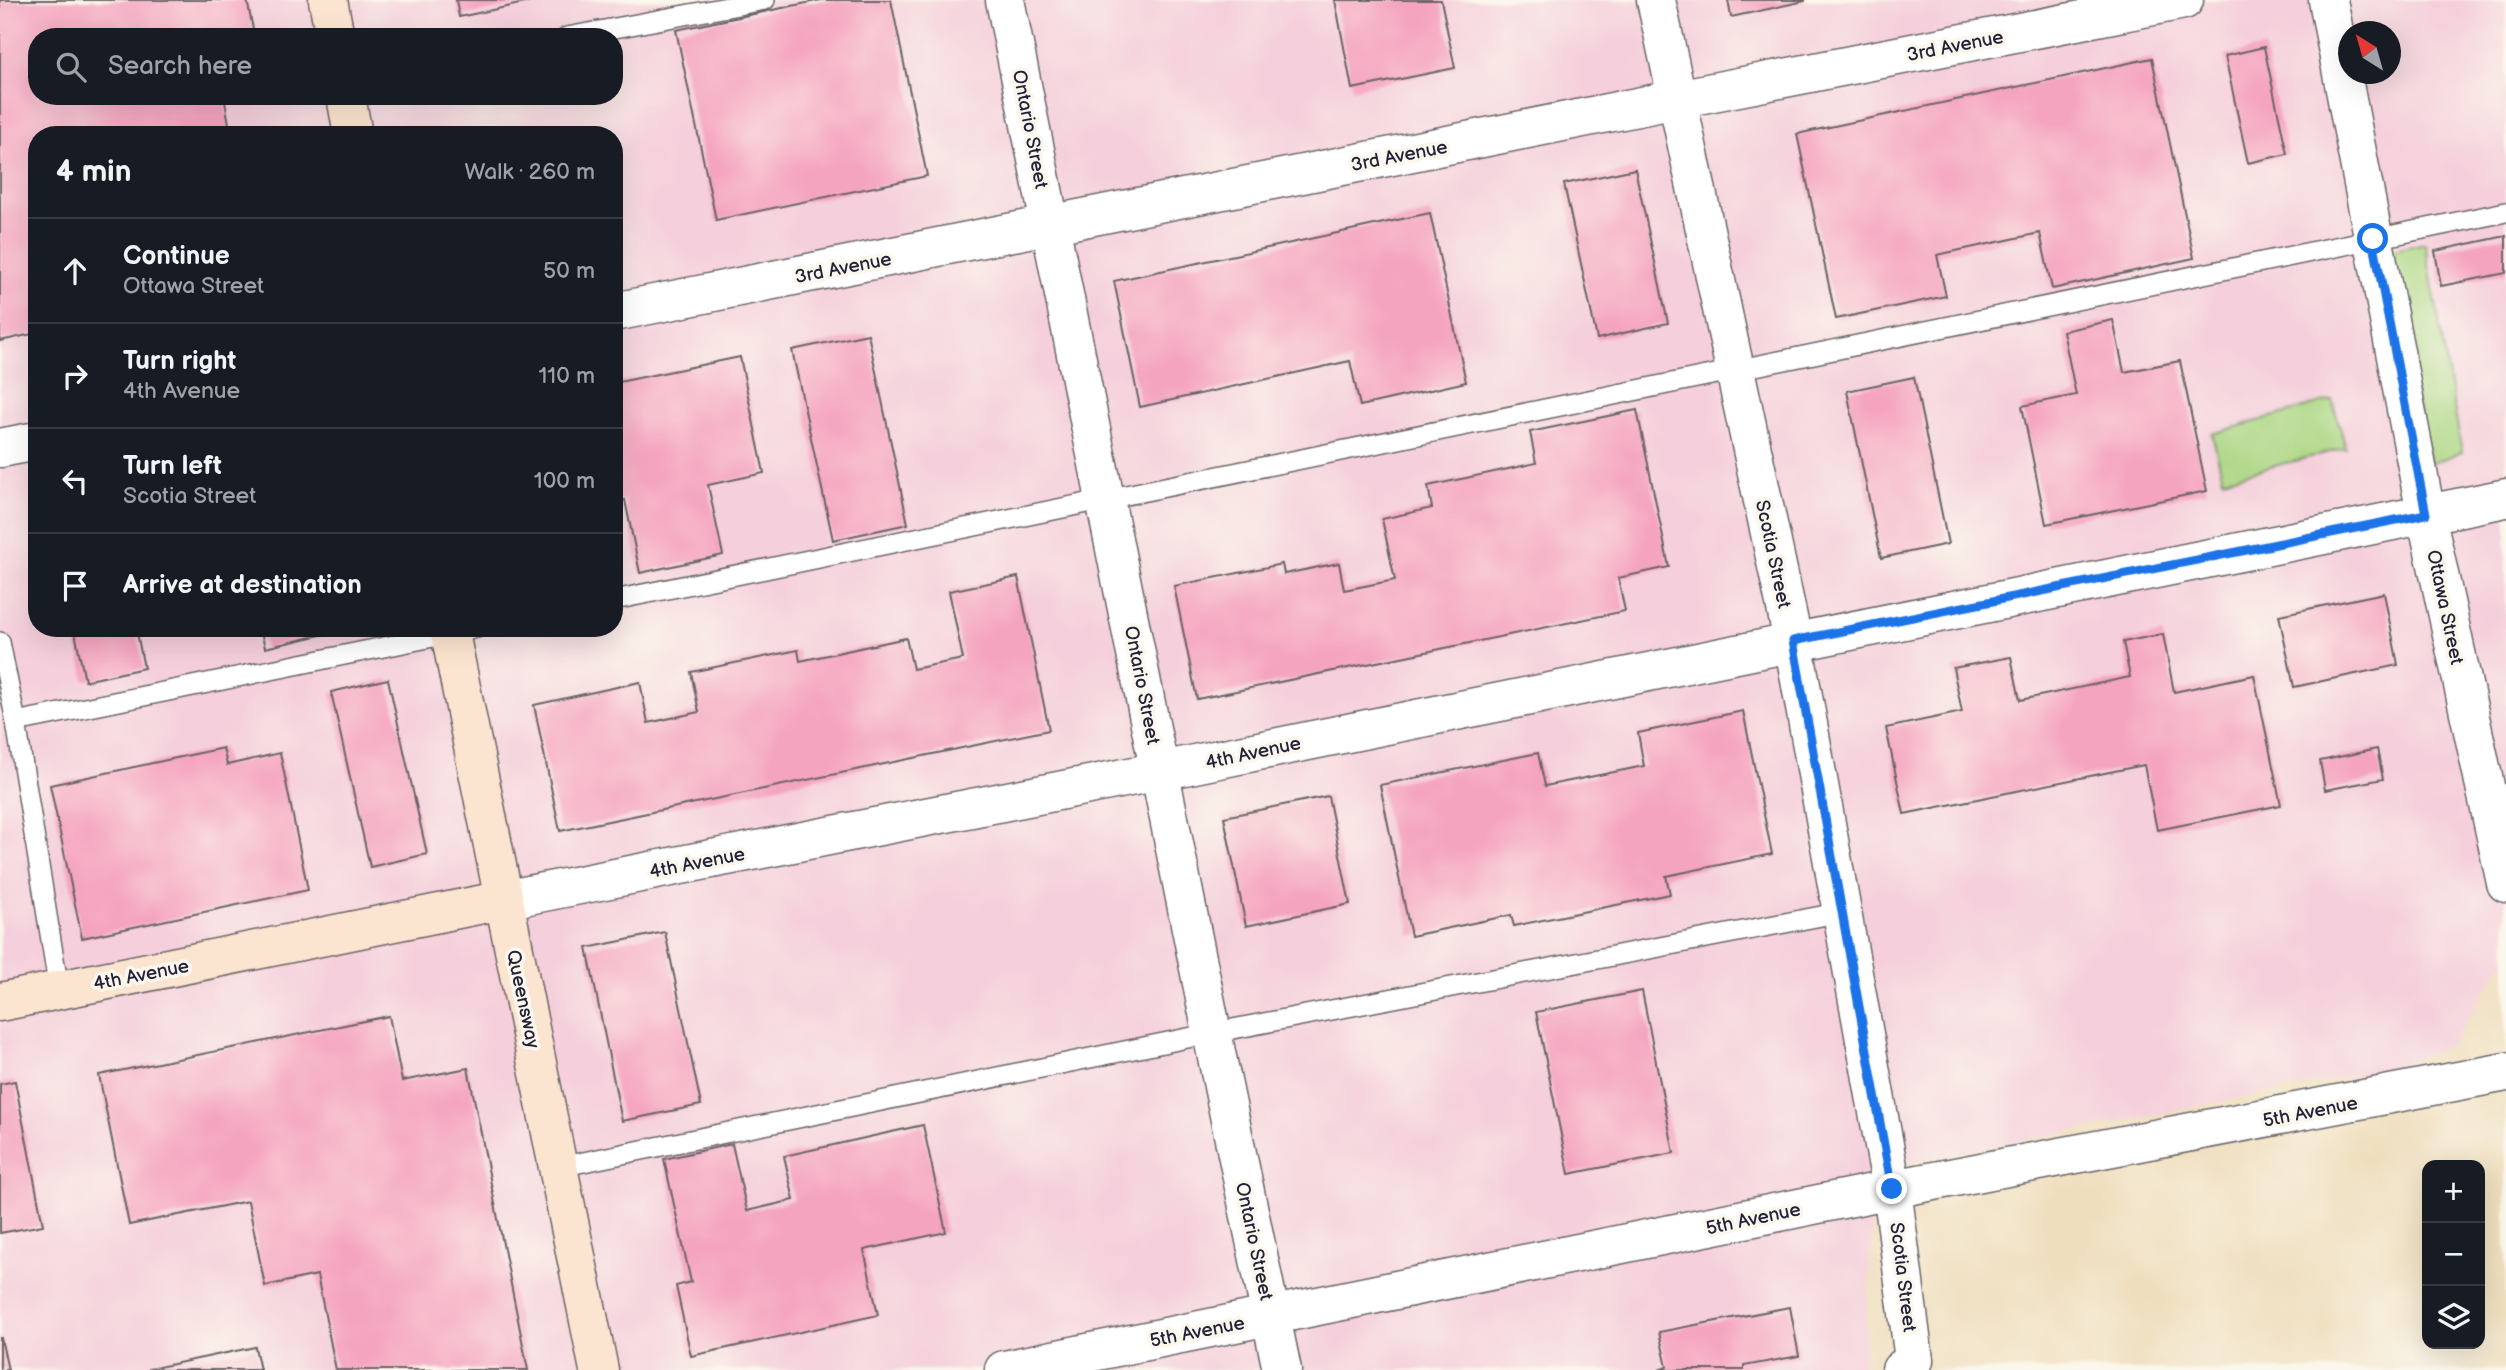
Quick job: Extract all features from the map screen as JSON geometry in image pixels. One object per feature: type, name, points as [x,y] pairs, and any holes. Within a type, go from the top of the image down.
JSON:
[{"type":"main road","points":[[328,0],[333,28]]},
{"type":"main road","points":[[348,105],[351,126]]},
{"type":"main road","name":"Queensway","points":[[460,637],[503,901],[599,1370]]},
{"type":"main road","name":"4th Avenue","points":[[0,1002],[503,901]]},
{"type":"street","name":"Ontario Street","points":[[1005,0],[1282,1370]]},
{"type":"street","name":"Scotia Street","points":[[1656,0],[1793,641],[1892,1189],[1908,1365]]},
{"type":"street","name":"3rd Avenue","points":[[623,310],[2184,0]]},
{"type":"street","name":"Ottawa Street","points":[[2328,0],[2426,514],[2506,883]]},
{"type":"street","points":[[0,448],[28,443]]},
{"type":"street","name":"4th Avenue","points":[[503,901],[1160,771],[2506,498]]},
{"type":"street","name":"5th Avenue","points":[[1004,1370],[1892,1189],[2505,1073]]},
{"type":"lane","points":[[615,28],[765,0]]},
{"type":"lane","points":[[623,598],[2506,212]]},
{"type":"lane","points":[[16,722],[425,637]]},
{"type":"lane","points":[[0,642],[16,722],[59,990]]},
{"type":"lane","points":[[559,1167],[1212,1033],[1842,912]]},
{"type":"shaded area","points":[[0,0],[2506,0],[2506,964],[2501,965],[2451,1045],[2384,1070],[1876,1169],[1863,1370],[0,1370]]},
{"type":"green space","points":[[2425,243],[2462,452],[2430,464],[2385,252]]},
{"type":"green space","points":[[2332,400],[2346,448],[2223,479],[2212,434]]},
{"type":"building","points":[[0,0],[247,0],[253,28],[28,28],[28,105],[226,105],[229,126],[28,126],[28,335],[0,341]]},
{"type":"building","points":[[456,0],[534,0],[534,1],[459,17]]},
{"type":"building","points":[[821,0],[891,0],[927,176],[716,220],[676,30]]},
{"type":"building","points":[[1335,0],[1441,0],[1455,68],[1352,89]]},
{"type":"building","points":[[1728,0],[1805,0],[1805,1],[1731,17]]},
{"type":"building","points":[[2264,47],[2287,154],[2248,163],[2225,56]]},
{"type":"building","points":[[2152,58],[2194,258],[2052,289],[2040,233],[1937,255],[1946,296],[1836,319],[1797,134]]},
{"type":"building","points":[[1635,169],[1668,323],[1597,339],[1564,184]]},
{"type":"building","points":[[1430,213],[1466,382],[1360,406],[1350,361],[1140,407],[1114,281]]},
{"type":"building","points":[[2506,236],[2506,273],[2441,286],[2435,251]]},
{"type":"building","points":[[2113,320],[2124,372],[2180,361],[2207,491],[2046,524],[2022,406],[2076,395],[2063,331]]},
{"type":"building","points":[[868,334],[908,524],[833,540],[792,350]]},
{"type":"building","points":[[740,357],[764,473],[708,485],[723,555],[640,573],[623,500],[623,381]]},
{"type":"building","points":[[1914,377],[1948,544],[1881,558],[1847,391]]},
{"type":"building","points":[[1637,410],[1669,567],[1618,578],[1625,611],[1197,699],[1174,586],[1282,564],[1284,574],[1339,563],[1344,590],[1395,580],[1382,519],[1432,508],[1428,486],[1536,463],[1530,432]]},
{"type":"building","points":[[1018,577],[1049,730],[560,831],[534,705],[640,682],[648,723],[699,712],[691,672],[798,650],[800,661],[906,638],[913,669],[963,659],[949,591]]},
{"type":"building","points":[[2384,593],[2398,665],[2294,687],[2279,615]]},
{"type":"building","points":[[2163,634],[2174,692],[2254,675],[2281,805],[2157,830],[2144,765],[1904,814],[1886,728],[1962,712],[1953,668],[2011,657],[2020,700],[2130,677],[2123,642]]},
{"type":"building","points":[[76,637],[138,637],[144,668],[85,681]]},
{"type":"building","points":[[262,637],[312,637],[265,648]]},
{"type":"building","points":[[388,679],[427,854],[370,867],[331,692]]},
{"type":"building","points":[[1743,711],[1772,854],[1666,876],[1670,894],[1514,926],[1511,915],[1411,936],[1380,785],[1538,753],[1545,786],[1644,766],[1638,733]]},
{"type":"building","points":[[223,748],[227,765],[280,753],[308,890],[82,938],[50,785]]},
{"type":"building","points":[[2377,749],[2383,779],[2325,790],[2320,761]]},
{"type":"building","points":[[1328,796],[1350,904],[1246,926],[1224,817]]},
{"type":"building","points":[[665,932],[701,1105],[622,1121],[587,948]]},
{"type":"building","points":[[1642,991],[1674,1153],[1569,1174],[1536,1012]]},
{"type":"building","points":[[389,1016],[402,1081],[468,1068],[528,1370],[336,1370],[317,1275],[265,1286],[248,1201],[129,1225],[99,1075]]},
{"type":"building","points":[[15,1081],[43,1225],[0,1233],[0,1084]]},
{"type":"building","points":[[923,1125],[946,1232],[864,1250],[878,1315],[691,1356],[676,1286],[691,1282],[664,1159],[732,1144],[747,1211],[794,1200],[784,1156]]},
{"type":"building","points":[[1790,1307],[1799,1356],[1744,1366],[1744,1370],[1659,1370],[1667,1367],[1659,1332]]},
{"type":"building","points":[[1,1338],[8,1370],[0,1370]]},
{"type":"building","points":[[255,1347],[260,1370],[149,1370],[149,1369]]},
{"type":"route","points":[[1892,1189],[1793,641],[2426,514],[2373,239]]}]
